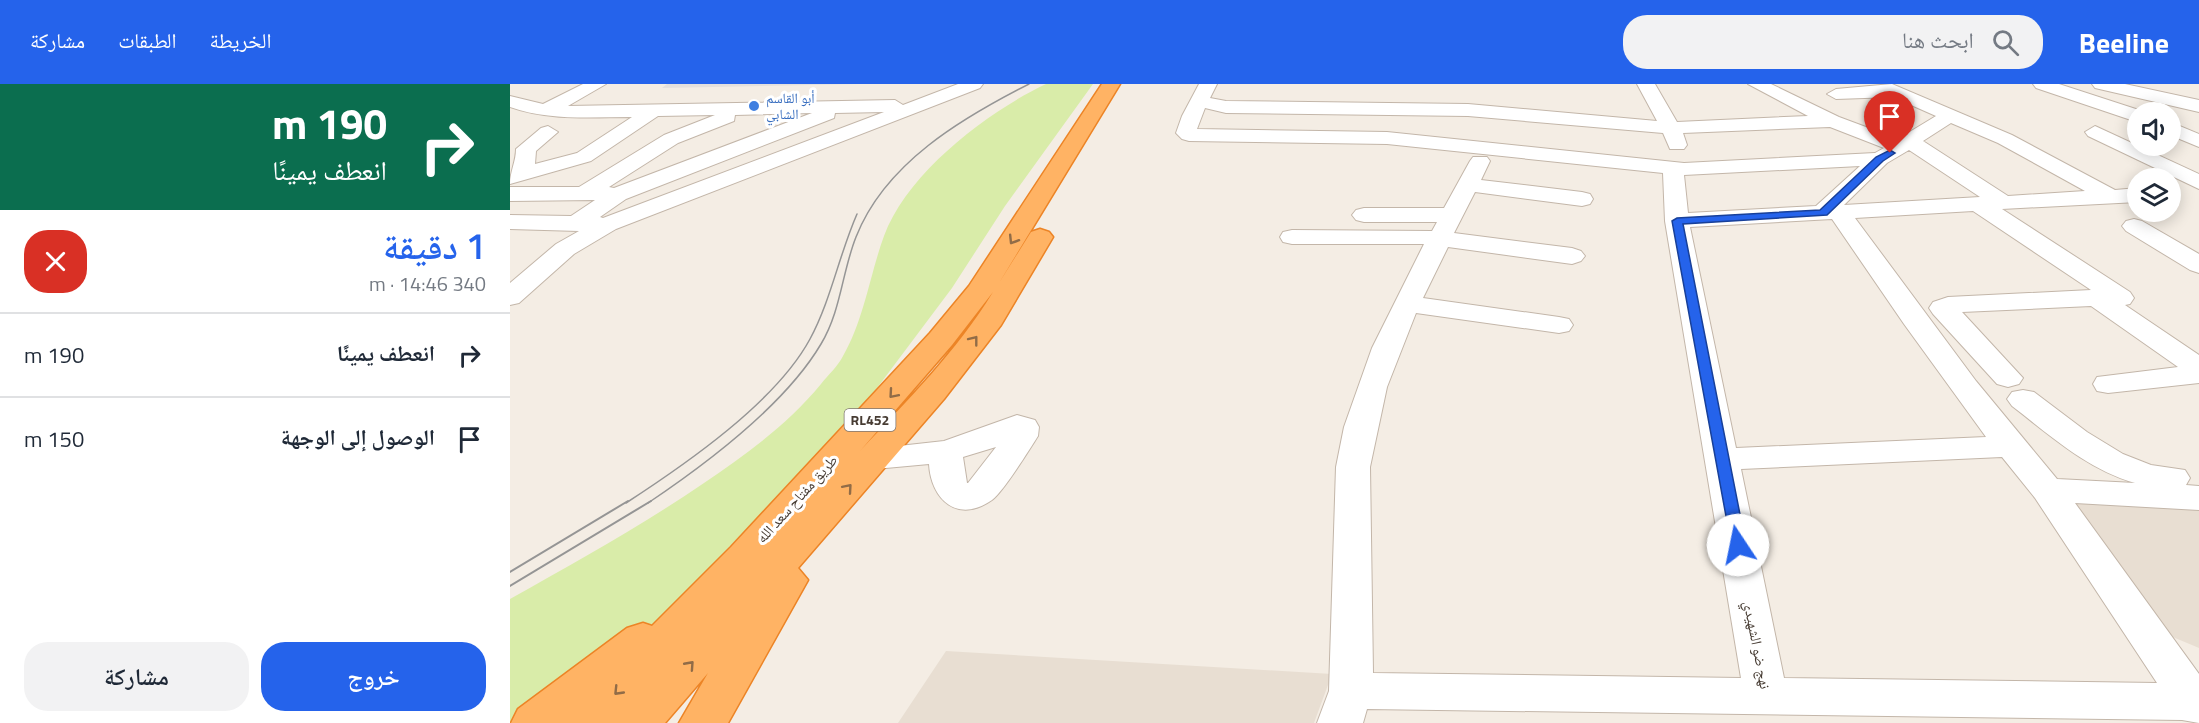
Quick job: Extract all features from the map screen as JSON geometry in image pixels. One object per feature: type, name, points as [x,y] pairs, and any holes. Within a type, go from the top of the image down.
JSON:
[{"type":"highway","name":"طريق مفتاح سعد الله","points":[[587,723],[745,557],[912,373],[980,291],[1111,84]]},
{"type":"highway","name":"طريق مفتاح سعد الله","points":[[636,723],[819,522],[933,392],[991,319],[1129,84]]},
{"type":"highway","points":[[703,723],[769,608],[795,569],[819,522]]},
{"type":"highway","points":[[535,723],[621,658],[745,557]]},
{"type":"street","points":[[519,129],[597,84]]},
{"type":"street","points":[[510,297],[565,249],[608,224],[768,165],[974,84]]},
{"type":"street","name":"نهج ضو الشهيدي","points":[[1646,84],[1671,128],[1679,168],[1677,221],[1766,696]]},
{"type":"street","points":[[1757,84],[1832,121],[1906,144],[2199,350]]},
{"type":"street","points":[[1877,84],[2025,149],[2110,196]]},
{"type":"street","points":[[2042,84],[2127,112]]},
{"type":"street","points":[[2101,84],[2199,106]]},
{"type":"street","points":[[1836,94],[1895,92]]},
{"type":"street","points":[[510,102],[531,93]]},
{"type":"street","points":[[1832,121],[1671,128],[1476,110],[1296,100],[1226,107],[1204,93],[1191,116],[1186,133],[1189,135],[1387,138],[1679,168],[1880,159]]},
{"type":"street","points":[[510,102],[550,111],[914,106]]},
{"type":"street","points":[[577,223],[618,194],[844,107]]},
{"type":"street","points":[[617,137],[671,139],[686,144],[785,108]]},
{"type":"street","points":[[584,193],[671,139],[747,109]]},
{"type":"street","points":[[525,179],[589,155],[653,111]]},
{"type":"street","points":[[1831,212],[1880,159],[1951,115]]},
{"type":"street","points":[[510,208],[525,179],[526,149],[548,132]]},
{"type":"street","points":[[2095,132],[2199,182]]},
{"type":"street","points":[[692,142],[768,165]]},
{"type":"street","points":[[525,179],[593,171],[619,171]]},
{"type":"street","points":[[1582,199],[1474,173],[1373,379],[1356,442],[1353,467],[1346,707],[1766,696],[2192,691]]},
{"type":"street","points":[[525,179],[584,193],[618,194]]},
{"type":"street","points":[[2181,193],[2199,192]]},
{"type":"street","points":[[1677,221],[2127,195]]},
{"type":"street","points":[[1831,212],[1939,356],[2009,446],[2047,490],[2192,691]]},
{"type":"street","points":[[1338,215],[1447,227],[1572,256]]},
{"type":"street","points":[[510,222],[608,224]]},
{"type":"street","points":[[2134,226],[2199,265]]},
{"type":"street","points":[[1292,237],[1447,227]]},
{"type":"street","points":[[2199,368],[2100,300],[2086,297],[1948,305],[1943,308],[2015,388],[2113,465],[2154,478],[2199,478]]},
{"type":"street","points":[[1408,304],[1559,325]]},
{"type":"street","points":[[2108,384],[2199,374]]},
{"type":"street","points":[[1722,459],[2009,446]]},
{"type":"street","points":[[875,458],[946,452]]},
{"type":"street","points":[[2047,490],[2199,498]]},
{"type":"shaded area","points":[[667,84],[859,84],[662,88]]},
{"type":"shaded area","points":[[2069,500],[2199,505],[2199,648],[2168,635]]},
{"type":"shaded area","points":[[946,651],[1332,674],[1314,723],[898,723]]},
{"type":"green space","points":[[1046,84],[1093,84],[1005,206],[952,288],[859,412],[560,723],[510,723],[510,599],[680,499],[751,449],[795,412],[843,356],[862,312],[884,236],[895,213],[911,190],[930,168],[975,128],[1023,96]]},
{"type":"tram line","points":[[650,502],[743,432],[766,411],[806,367],[828,331],[856,237],[869,211],[886,187],[906,165],[952,128],[1029,84]]},
{"type":"tram line","points":[[626,503],[702,451],[728,430],[753,408],[795,363],[817,324],[857,214]]},
{"type":"tram line","points":[[510,572],[628,501]]},
{"type":"tram line","points":[[510,586],[650,502]]},
{"type":"place","name":"أبو القاسم الشابي","points":[[754,106]]},
{"type":"route","points":[[1738,545],[1677,221],[1823,212],[1880,159],[1890,153]]}]
